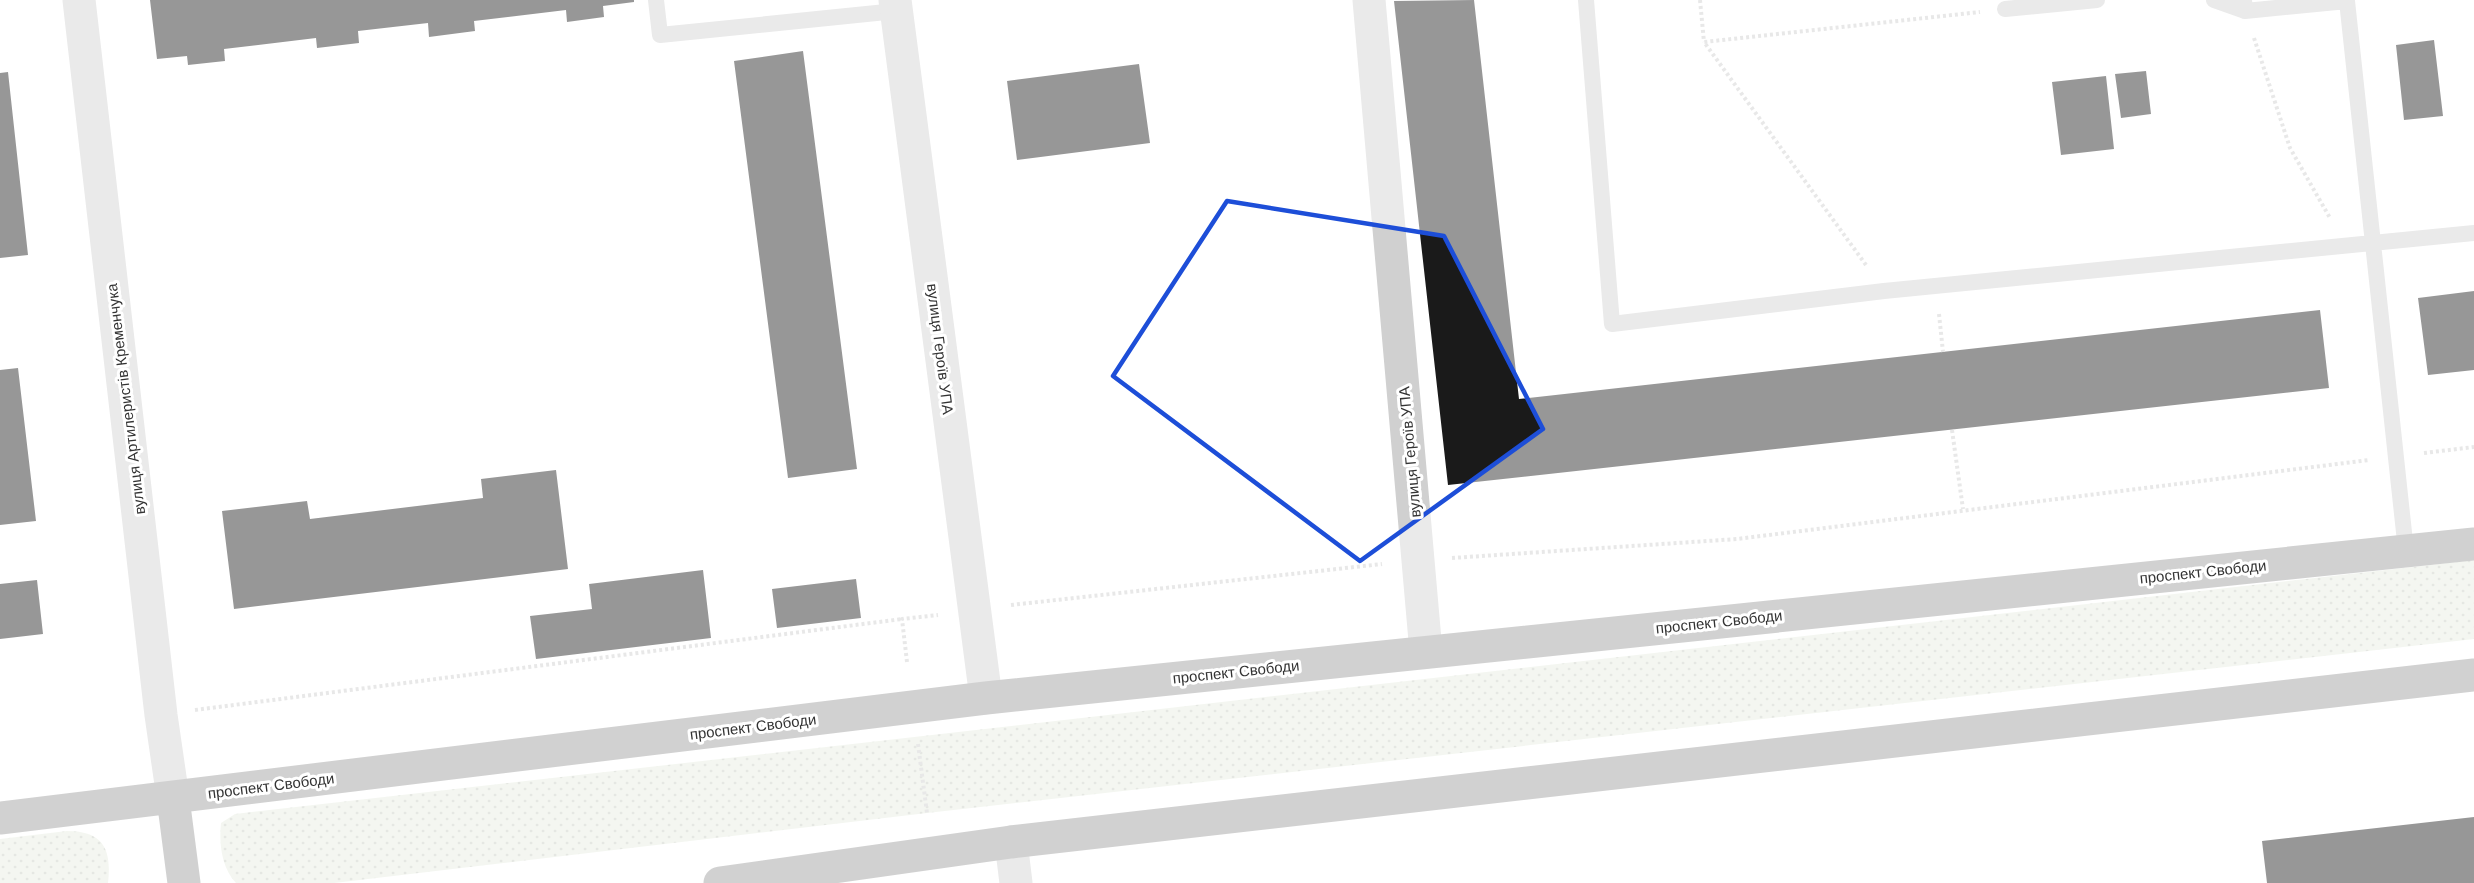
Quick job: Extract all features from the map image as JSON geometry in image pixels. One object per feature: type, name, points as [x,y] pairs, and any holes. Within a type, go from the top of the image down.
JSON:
[{"type":"highway","name":"проспект Свободи","points":[[0,818],[986,698],[2474,544]]},
{"type":"highway","points":[[720,883],[1011,842],[2474,675]]},
{"type":"highway","points":[[174,798],[184,883]]},
{"type":"street","name":"вулиця Артилеристів Кременчука","points":[[79,0],[161,715],[174,798]]},
{"type":"street","name":"вулиця Героїв УПА","points":[[1369,0],[1426,652]]},
{"type":"street","name":"вулиця Героїв УПА","points":[[895,6],[986,698]]},
{"type":"street","points":[[1011,842],[1016,883]]},
{"type":"lane","points":[[656,0],[660,35],[895,6]]},
{"type":"lane","points":[[1586,0],[1612,324],[1884,291],[2474,233]]},
{"type":"lane","points":[[2005,9],[2097,0]]},
{"type":"lane","points":[[2214,0],[2244,6],[2354,1],[2373,243],[2406,552]]},
{"type":"path","points":[[1700,0],[1704,42],[1884,291]]},
{"type":"path","points":[[2244,6],[2290,148],[2345,245]]},
{"type":"path","points":[[1704,42],[2005,9]]},
{"type":"path","points":[[1935,286],[1943,352]]},
{"type":"path","points":[[1952,430],[1963,510]]},
{"type":"path","points":[[973,609],[1419,560],[1737,539],[2474,447]]},
{"type":"path","points":[[161,715],[902,619]]},
{"type":"path","points":[[917,737],[927,813]]},
{"type":"highlighted area","points":[[1227,201],[1444,236],[1543,429],[1360,561],[1113,376]]},
{"type":"shaded area","points":[[2474,560],[2474,639],[927,813],[334,883],[236,883],[227,870],[221,847],[221,823],[235,814]]},
{"type":"shaded area","points":[[67,831],[89,834],[102,844],[108,861],[108,883],[0,883],[0,839]]},
{"type":"building","points":[[150,0],[634,0],[634,2],[603,6],[604,17],[567,22],[566,10],[474,21],[475,31],[429,37],[428,23],[358,31],[359,43],[317,48],[316,38],[224,49],[225,61],[188,65],[187,56],[157,59]]},
{"type":"building","points":[[1474,0],[1519,399],[2320,310],[2329,388],[1448,485],[1394,1]]},
{"type":"building","points":[[2434,40],[2443,116],[2404,120],[2396,45]]},
{"type":"building","points":[[803,51],[857,469],[788,478],[734,61]]},
{"type":"building","points":[[1139,64],[1150,143],[1017,160],[1007,81]]},
{"type":"building","points":[[2146,71],[2151,114],[2121,118],[2115,74]]},
{"type":"building","points":[[8,72],[28,255],[0,258],[0,73]]},
{"type":"building","points":[[2106,76],[2114,149],[2061,155],[2052,82]]},
{"type":"building","points":[[2474,291],[2474,370],[2428,375],[2418,298]]},
{"type":"building","points":[[18,368],[36,521],[0,525],[0,370]]},
{"type":"building","points":[[556,470],[568,569],[234,609],[222,511],[307,501],[310,519],[483,498],[481,479]]},
{"type":"building","points":[[703,570],[711,638],[536,659],[530,616],[592,609],[589,584]]},
{"type":"building","points":[[856,579],[861,618],[777,628],[772,589]]},
{"type":"building","points":[[37,580],[43,634],[0,639],[0,584]]},
{"type":"building","points":[[2474,817],[2474,883],[2267,883],[2262,841]]}]
